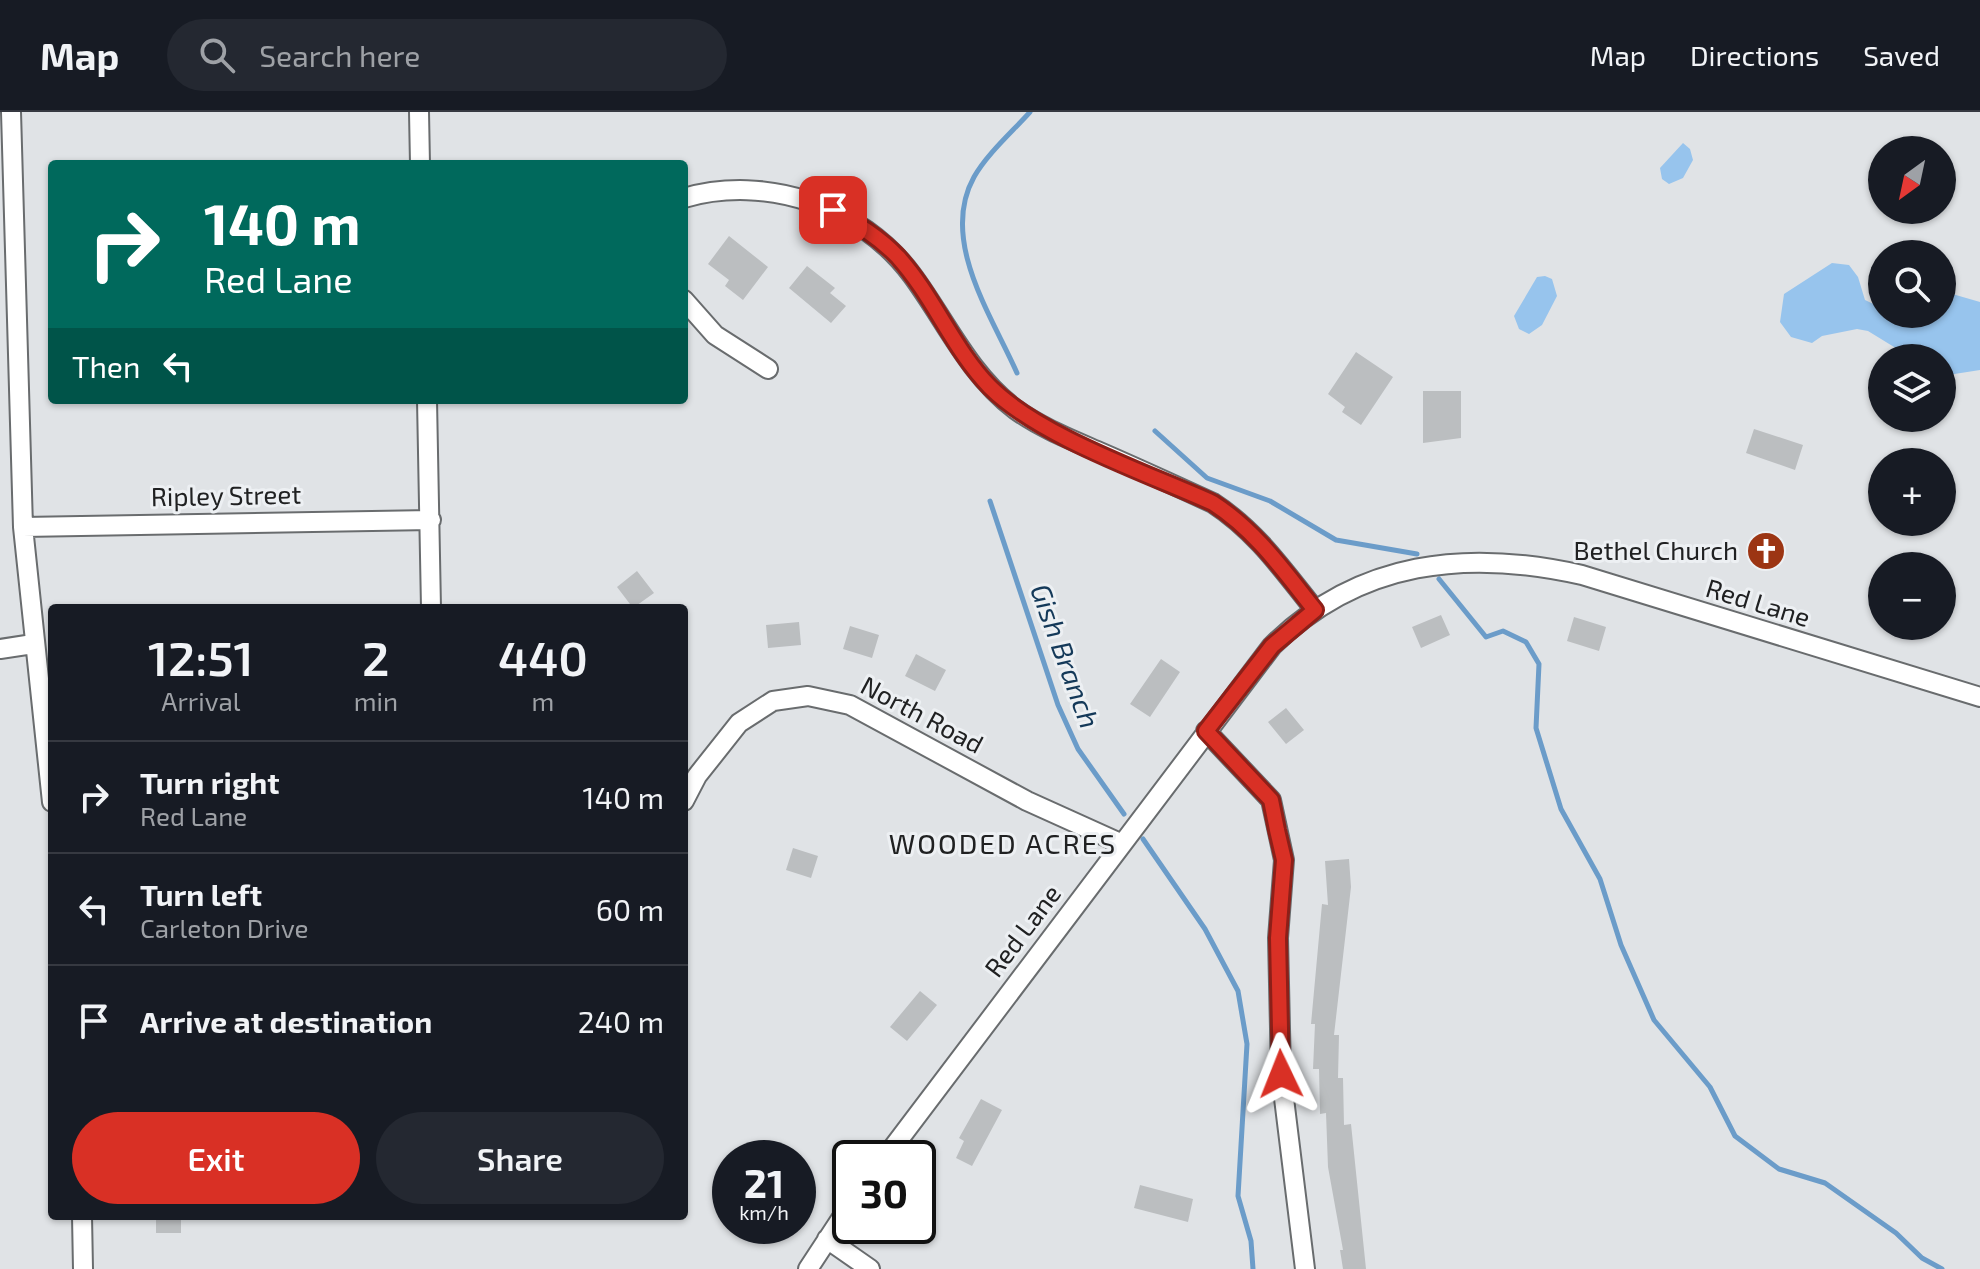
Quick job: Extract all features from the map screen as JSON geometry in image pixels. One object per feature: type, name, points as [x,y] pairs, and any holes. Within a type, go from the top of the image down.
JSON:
[{"type":"street","points":[[11,112],[23,527],[48,769]]},
{"type":"street","points":[[419,112],[420,160]]},
{"type":"street","points":[[688,197],[721,191],[777,193],[833,210],[859,225],[897,256],[970,364],[1015,409],[1042,426],[1213,503],[1236,518],[1257,537],[1315,610]]},
{"type":"street","points":[[688,305],[715,335],[768,369]]},
{"type":"street","points":[[427,404],[431,604]]},
{"type":"street","name":"Ripley Street","points":[[23,527],[431,520]]},
{"type":"street","name":"Red Lane","points":[[898,1140],[1120,843],[1272,646],[1315,610],[1369,583],[1440,564],[1489,560],[1538,565],[1582,575],[1980,697]]},
{"type":"street","points":[[0,649],[33,644]]},
{"type":"street","name":"North Road","points":[[688,794],[704,765],[739,723],[773,701],[808,696],[850,705],[1027,801],[1120,843]]},
{"type":"street","points":[[1206,731],[1271,800],[1284,860],[1278,938],[1281,1074],[1305,1269]]},
{"type":"street","points":[[82,1220],[83,1269]]},
{"type":"street","points":[[808,1269],[832,1232]]},
{"type":"street","points":[[827,1239],[870,1269]]},
{"type":"shaded area","points":[[1683,143],[1690,149],[1693,160],[1683,178],[1669,184],[1662,179],[1660,168]]},
{"type":"shaded area","points":[[1832,263],[1849,265],[1858,277],[1868,301],[1868,328],[1956,328],[1956,295],[1980,302],[1980,370],[1956,374],[1956,344],[1889,344],[1868,331],[1857,329],[1822,336],[1812,343],[1791,337],[1780,322],[1784,294]]},
{"type":"shaded area","points":[[1537,277],[1552,279],[1557,296],[1542,325],[1529,334],[1519,329],[1514,316]]},
{"type":"building","points":[[729,236],[768,267],[743,300],[725,286],[729,280],[708,264]]},
{"type":"building","points":[[807,266],[835,288],[830,293],[846,306],[831,323],[789,288]]},
{"type":"building","points":[[1356,352],[1393,377],[1361,425],[1342,412],[1345,407],[1328,394]]},
{"type":"building","points":[[1423,391],[1461,391],[1461,438],[1423,443]]},
{"type":"building","points":[[1754,429],[1803,445],[1795,470],[1746,453]]},
{"type":"building","points":[[637,571],[654,593],[639,604],[630,604],[617,587]]},
{"type":"building","points":[[1441,615],[1450,635],[1421,648],[1412,627]]},
{"type":"building","points":[[1574,617],[1606,627],[1599,651],[1567,641]]},
{"type":"building","points":[[799,622],[801,645],[768,648],[766,625]]},
{"type":"building","points":[[850,626],[879,635],[872,658],[843,649]]},
{"type":"building","points":[[916,654],[946,670],[935,691],[905,676]]},
{"type":"building","points":[[1161,659],[1180,672],[1150,717],[1130,704]]},
{"type":"building","points":[[1286,708],[1304,730],[1286,744],[1268,722]]},
{"type":"building","points":[[793,848],[818,856],[811,878],[786,870]]},
{"type":"building","points":[[1349,859],[1351,887],[1334,1035],[1339,1035],[1338,1078],[1343,1078],[1344,1125],[1351,1124],[1366,1269],[1343,1269],[1340,1250],[1343,1250],[1328,1167],[1326,1113],[1320,1114],[1319,1069],[1313,1069],[1315,1024],[1311,1024],[1322,904],[1328,905],[1325,861]]},
{"type":"building","points":[[920,991],[937,1005],[907,1041],[890,1027]]},
{"type":"building","points":[[981,1099],[1002,1110],[972,1166],[956,1158],[964,1141],[959,1138]]},
{"type":"building","points":[[1140,1185],[1193,1199],[1188,1222],[1134,1208]]},
{"type":"building","points":[[156,1220],[181,1220],[181,1233],[156,1233]]},
{"type":"waterway","name":"Gish Branch","points":[[1017,373],[973,277],[962,226],[965,201],[979,168],[1030,112]]},
{"type":"waterway","points":[[1155,431],[1207,478],[1270,501],[1336,540],[1417,554]]},
{"type":"waterway","name":"Gish Branch","points":[[990,501],[1058,705],[1078,749],[1124,814]]},
{"type":"waterway","points":[[1439,579],[1486,637],[1503,631],[1526,642],[1539,664],[1536,728],[1561,809],[1600,879],[1621,945],[1654,1020],[1710,1087],[1735,1136],[1779,1169],[1825,1183],[1896,1233],[1922,1258],[1942,1269]]},
{"type":"waterway","name":"Gish Branch","points":[[1143,839],[1205,929],[1238,991],[1247,1044],[1238,1196],[1251,1241],[1253,1269]]},
{"type":"place","name":"Bethel Church","points":[[1766,551]]},
{"type":"district","name":"WOODED ACRES","points":[[1003,844]]},
{"type":"route","points":[[833,210],[859,225],[897,256],[970,364],[1015,409],[1042,426],[1213,503],[1236,518],[1257,537],[1315,610],[1272,646],[1206,731],[1271,800],[1284,860],[1278,938],[1281,1074]]}]
